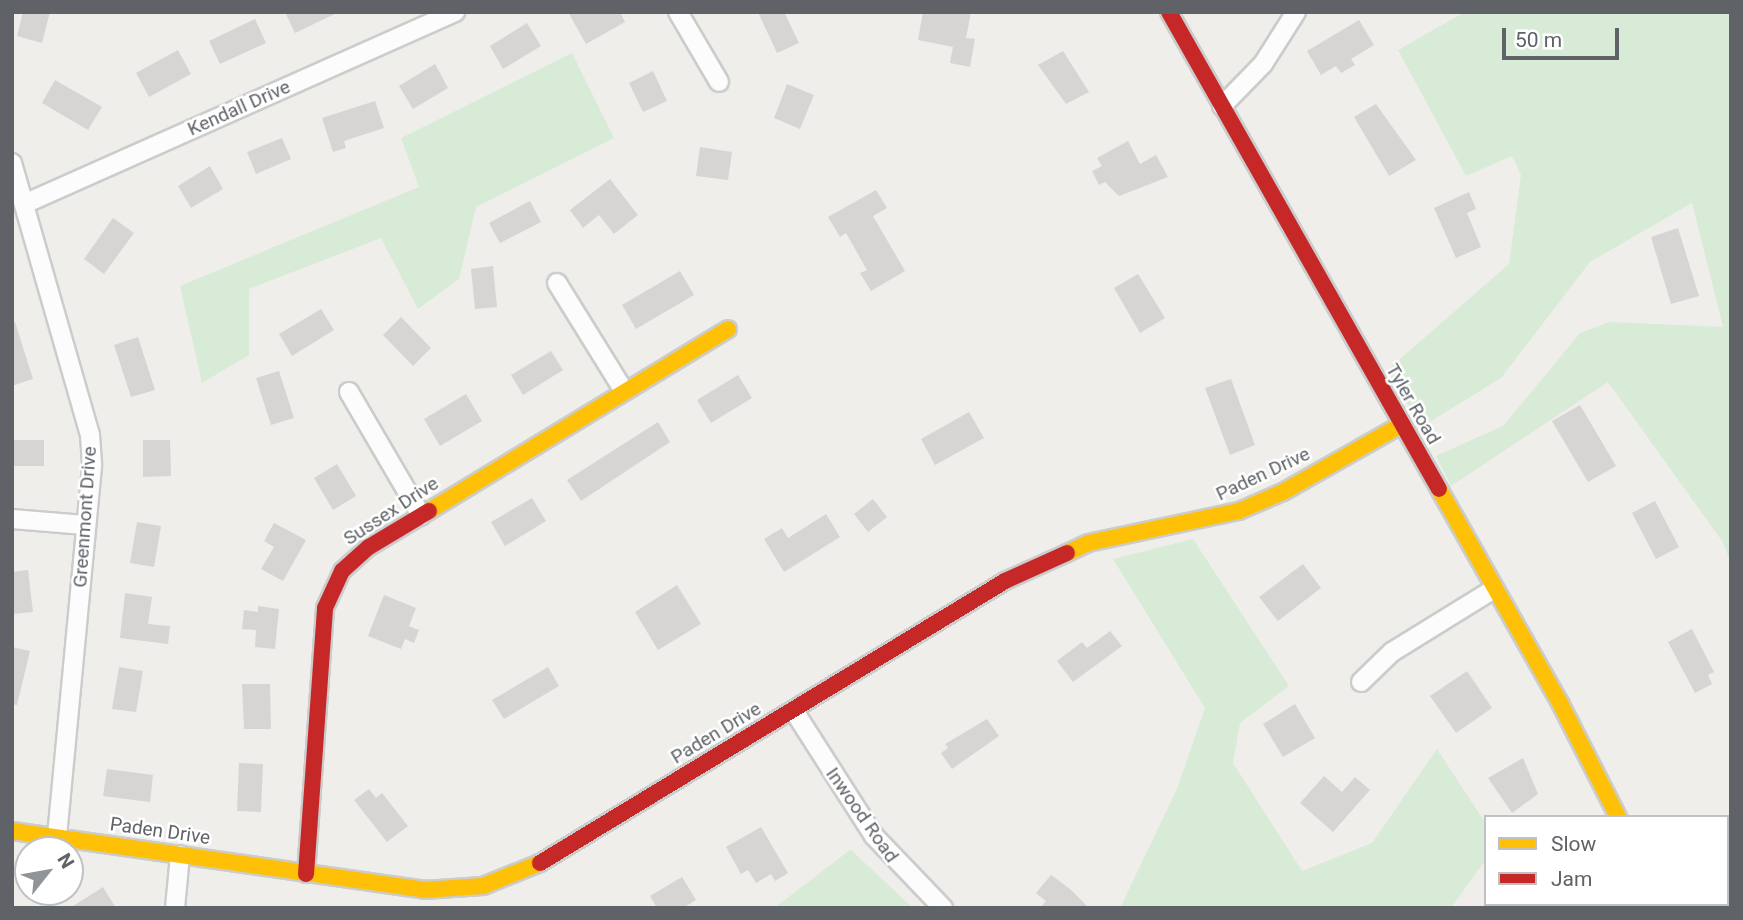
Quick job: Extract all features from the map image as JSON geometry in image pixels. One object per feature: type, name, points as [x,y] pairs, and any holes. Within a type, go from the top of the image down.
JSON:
[{"type":"street","name":"Kendall Drive","points":[[23,204],[455,12]]},
{"type":"street","points":[[678,12],[719,82]]},
{"type":"street","name":"Tyler Road","points":[[1170,12],[1494,589],[1617,815]]},
{"type":"street","points":[[1222,106],[1263,64],[1296,12]]},
{"type":"street","name":"Greenmont Drive","points":[[12,163],[90,435],[85,525],[57,836]]},
{"type":"street","points":[[557,283],[624,391]]},
{"type":"street","name":"Sussex Drive","points":[[306,874],[325,608],[332,587],[354,558],[728,329]]},
{"type":"street","points":[[349,392],[421,515]]},
{"type":"street","name":"Paden Drive","points":[[84,842],[443,891],[508,879],[794,711],[937,621],[1046,561],[1088,543],[1239,511],[1283,492],[1401,425]]},
{"type":"street","points":[[12,519],[85,525]]},
{"type":"street","points":[[1361,682],[1392,652],[1494,589]]},
{"type":"street","name":"Inwood Road","points":[[794,711],[874,836],[943,908]]},
{"type":"street","name":"Paden Drive","points":[[12,831],[44,836]]},
{"type":"street","points":[[175,908],[180,855]]},
{"type":"green space","points":[[1465,12],[1731,12],[1731,562],[1722,541],[1608,382],[1451,486],[1436,456],[1503,426],[1580,333],[1610,322],[1723,327],[1692,203],[1590,262],[1501,378],[1423,426],[1385,372],[1509,264],[1521,175],[1512,156],[1466,176],[1398,50]]},
{"type":"green space","points":[[572,53],[614,138],[476,207],[459,279],[418,309],[381,238],[249,289],[249,355],[202,383],[180,286],[419,187],[401,138]]},
{"type":"green space","points":[[1193,539],[1289,686],[1240,723],[1233,763],[1302,871],[1372,843],[1437,749],[1484,821],[1484,862],[1451,908],[1120,908],[1177,789],[1205,708],[1113,559]]},
{"type":"green space","points":[[850,850],[913,908],[774,908]]},
{"type":"building","points":[[23,12],[50,12],[42,43],[17,36]]},
{"type":"building","points":[[285,12],[339,12],[295,33]]},
{"type":"building","points":[[568,12],[620,12],[625,22],[586,44]]},
{"type":"building","points":[[758,12],[784,12],[799,43],[777,53]]},
{"type":"building","points":[[923,12],[971,12],[966,38],[975,39],[970,67],[950,63],[953,47],[918,40]]},
{"type":"building","points":[[255,19],[266,43],[220,64],[209,41]]},
{"type":"building","points":[[1359,20],[1374,45],[1351,59],[1355,65],[1341,73],[1336,66],[1321,75],[1307,51]]},
{"type":"building","points":[[527,23],[541,46],[503,69],[490,46]]},
{"type":"building","points":[[178,50],[191,74],[149,97],[136,73]]},
{"type":"building","points":[[1063,51],[1089,92],[1066,104],[1038,65]]},
{"type":"building","points":[[435,64],[448,88],[413,109],[399,86]]},
{"type":"building","points":[[653,71],[667,101],[643,112],[629,83]]},
{"type":"building","points":[[55,80],[102,107],[88,130],[42,103]]},
{"type":"building","points":[[787,84],[814,95],[800,129],[774,118]]},
{"type":"building","points":[[375,101],[384,128],[344,141],[346,148],[333,152],[322,118]]},
{"type":"building","points":[[1376,104],[1416,160],[1389,176],[1354,117]]},
{"type":"building","points":[[282,138],[291,159],[256,174],[247,152]]},
{"type":"building","points":[[1128,141],[1140,164],[1156,155],[1168,177],[1119,196],[1105,182],[1099,185],[1092,171],[1102,166],[1097,158]]},
{"type":"building","points":[[700,147],[732,152],[728,180],[696,176]]},
{"type":"building","points":[[210,166],[223,189],[191,208],[178,186]]},
{"type":"building","points":[[610,179],[638,215],[614,234],[599,215],[583,228],[570,210]]},
{"type":"building","points":[[876,190],[887,208],[873,216],[905,271],[871,291],[860,273],[867,270],[846,233],[840,237],[828,217]]},
{"type":"building","points":[[1469,192],[1476,209],[1467,213],[1481,247],[1456,258],[1434,208]]},
{"type":"building","points":[[530,201],[541,222],[500,243],[489,223]]},
{"type":"building","points":[[113,218],[134,233],[104,274],[84,259]]},
{"type":"building","points":[[1678,228],[1699,296],[1671,304],[1651,237]]},
{"type":"building","points":[[493,266],[497,307],[475,309],[471,269]]},
{"type":"building","points":[[680,271],[694,295],[636,329],[622,305]]},
{"type":"building","points":[[1138,274],[1165,318],[1140,333],[1114,288]]},
{"type":"building","points":[[321,309],[334,330],[292,356],[279,334]]},
{"type":"building","points":[[401,317],[431,348],[413,366],[383,335]]},
{"type":"building","points":[[15,322],[33,379],[12,386],[12,323]]},
{"type":"building","points":[[138,337],[155,390],[131,397],[114,345]]},
{"type":"building","points":[[551,351],[563,370],[523,395],[511,375]]},
{"type":"building","points":[[279,371],[294,418],[271,425],[256,378]]},
{"type":"building","points":[[738,375],[752,398],[711,423],[697,400]]},
{"type":"building","points":[[1231,379],[1255,445],[1230,455],[1205,388]]},
{"type":"building","points":[[466,394],[482,421],[440,446],[424,419]]},
{"type":"building","points":[[1580,405],[1616,466],[1588,482],[1552,421]]},
{"type":"building","points":[[969,412],[984,438],[935,465],[921,439]]},
{"type":"building","points":[[658,422],[670,442],[581,501],[567,480]]},
{"type":"building","points":[[12,440],[44,440],[44,466],[12,466]]},
{"type":"building","points":[[143,440],[170,440],[171,476],[143,477]]},
{"type":"building","points":[[337,464],[356,496],[333,510],[314,478]]},
{"type":"building","points":[[532,498],[546,521],[505,546],[491,522]]},
{"type":"building","points":[[873,499],[887,517],[868,532],[854,514]]},
{"type":"building","points":[[1655,501],[1679,547],[1656,559],[1632,513]]},
{"type":"building","points":[[826,514],[840,537],[784,572],[764,539],[782,528],[788,538]]},
{"type":"building","points":[[137,522],[161,526],[154,567],[130,563]]},
{"type":"building","points":[[274,523],[306,540],[283,581],[261,569],[274,547],[264,541]]},
{"type":"building","points":[[1303,564],[1321,588],[1278,621],[1259,597]]},
{"type":"building","points":[[28,570],[33,612],[12,614],[12,572]]},
{"type":"building","points":[[677,585],[701,624],[658,650],[635,612]]},
{"type":"building","points":[[125,593],[152,597],[148,624],[170,626],[168,644],[120,638]]},
{"type":"building","points":[[384,595],[416,608],[409,626],[419,630],[414,643],[405,639],[401,649],[368,636]]},
{"type":"building","points":[[258,606],[279,609],[275,649],[255,647],[256,630],[242,629],[244,610],[258,612]]},
{"type":"building","points":[[1692,629],[1714,672],[1708,675],[1712,684],[1695,693],[1668,642]]},
{"type":"building","points":[[1110,631],[1122,646],[1073,682],[1057,661],[1082,642],[1087,648]]},
{"type":"building","points":[[12,647],[30,651],[17,705],[12,704]]},
{"type":"building","points":[[119,667],[143,671],[136,712],[112,709]]},
{"type":"building","points":[[548,667],[559,686],[504,719],[492,700]]},
{"type":"building","points":[[1467,671],[1492,708],[1456,733],[1430,696]]},
{"type":"building","points":[[242,684],[270,684],[271,729],[244,729]]},
{"type":"building","points":[[1295,704],[1315,738],[1283,757],[1263,724]]},
{"type":"building","points":[[987,719],[999,736],[952,769],[941,753],[948,748],[945,744]]},
{"type":"building","points":[[1523,758],[1538,794],[1512,813],[1488,778]]},
{"type":"building","points":[[239,763],[263,764],[261,812],[237,811]]},
{"type":"building","points":[[107,769],[153,775],[150,802],[103,796]]},
{"type":"building","points":[[1324,776],[1342,792],[1355,777],[1370,790],[1333,832],[1300,803]]},
{"type":"building","points":[[369,789],[376,798],[382,793],[408,826],[387,842],[354,800]]},
{"type":"building","points":[[761,827],[788,873],[775,881],[771,874],[756,883],[748,870],[741,874],[726,847]]},
{"type":"building","points":[[1051,875],[1089,908],[1040,908],[1046,901],[1036,893]]},
{"type":"building","points":[[682,877],[696,900],[683,908],[657,908],[650,896]]},
{"type":"building","points":[[103,887],[116,908],[70,908],[84,906],[84,899]]},
{"type":"traffic: slow","points":[[429,511],[728,329]]},
{"type":"traffic: slow","points":[[1067,553],[1088,543],[1239,511],[1283,492],[1401,425]]},
{"type":"traffic: slow","points":[[1439,489],[1561,705],[1617,815]]},
{"type":"traffic: slow","points":[[12,831],[424,890],[483,886],[540,863]]},
{"type":"traffic: jam","points":[[1169,12],[1439,489]]},
{"type":"traffic: jam","points":[[306,874],[325,608],[342,571],[369,547],[429,511]]},
{"type":"traffic: jam","points":[[540,863],[1005,581],[1067,553]]}]
